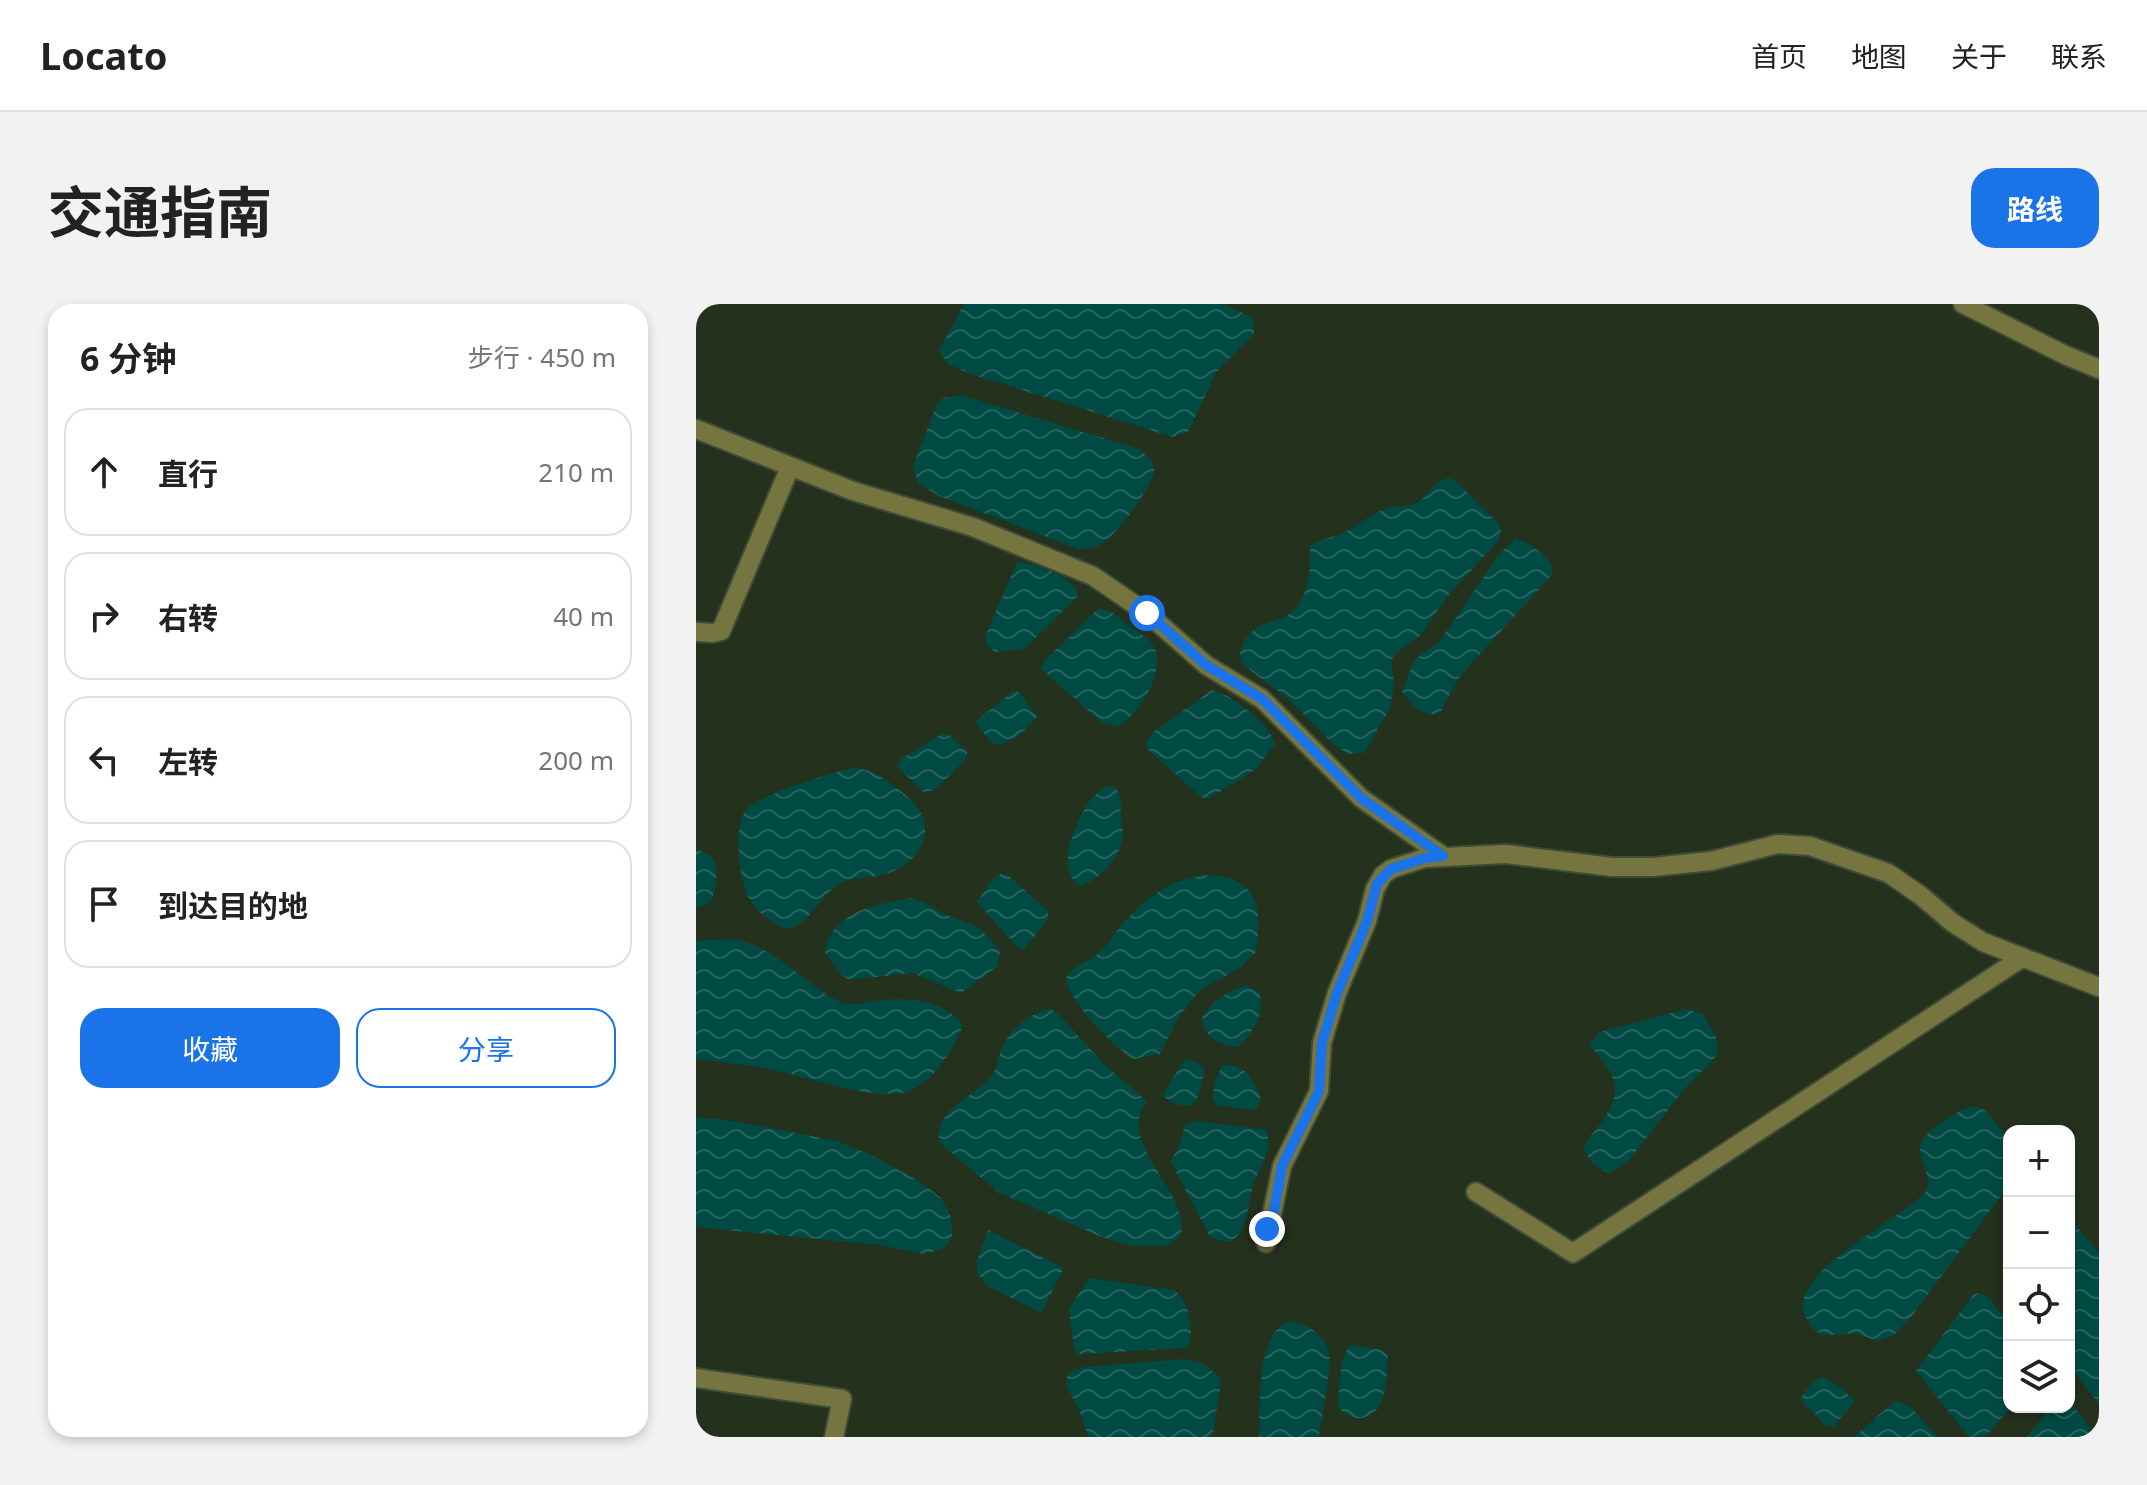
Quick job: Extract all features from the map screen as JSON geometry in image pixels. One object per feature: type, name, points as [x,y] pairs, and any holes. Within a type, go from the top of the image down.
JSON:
[{"type":"street","points":[[1963,304],[2099,369]]},
{"type":"street","points":[[696,429],[853,491],[973,527],[1093,576],[1147,613],[1206,665],[1262,699],[1361,798],[1443,856]]},
{"type":"street","points":[[696,632],[721,631],[790,467]]},
{"type":"street","points":[[1266,1243],[1282,1166],[1319,1091],[1322,1043],[1337,993],[1367,921],[1377,884],[1391,869],[1425,858],[1506,854],[1612,867],[1653,867],[1711,861],[1778,844],[1810,846],[1888,873],[1983,942],[2099,987]]},
{"type":"street","points":[[1476,1192],[1573,1253],[2023,957]]},
{"type":"street","points":[[696,1378],[842,1399],[834,1437]]},
{"type":"water","points":[[964,304],[1223,304],[1253,318],[1254,334],[1217,371],[1188,432],[1173,437],[947,364],[939,350]]},
{"type":"water","points":[[961,395],[1139,449],[1149,458],[1154,469],[1153,476],[1134,509],[1117,530],[1103,543],[1081,549],[939,496],[918,483],[913,467],[937,403],[944,398]]},
{"type":"water","points":[[1449,478],[1456,481],[1499,524],[1499,540],[1447,597],[1421,635],[1395,654],[1391,661],[1394,684],[1390,708],[1364,753],[1348,754],[1334,745],[1288,699],[1242,664],[1242,646],[1258,627],[1286,616],[1297,607],[1307,586],[1310,546],[1345,532],[1382,510],[1414,504],[1438,482]]},
{"type":"water","points":[[1515,539],[1532,545],[1542,554],[1553,568],[1551,576],[1460,676],[1441,711],[1434,715],[1418,710],[1402,692],[1414,660],[1439,642],[1498,556]]},
{"type":"water","points":[[1017,563],[1059,575],[1077,590],[1077,597],[1024,649],[995,652],[986,644],[985,636]]},
{"type":"water","points":[[1098,609],[1113,613],[1145,637],[1154,647],[1157,657],[1154,680],[1148,692],[1133,714],[1117,727],[1101,722],[1041,669],[1043,662]]},
{"type":"water","points":[[1212,690],[1249,711],[1266,728],[1275,744],[1256,769],[1208,799],[1201,797],[1146,748],[1152,733]]},
{"type":"water","points":[[1013,691],[1021,693],[1037,717],[1019,736],[999,745],[991,742],[975,722]]},
{"type":"water","points":[[943,733],[951,736],[967,752],[966,759],[935,790],[923,792],[897,766],[901,759]]},
{"type":"water","points":[[855,768],[877,774],[908,797],[924,820],[922,843],[917,853],[896,870],[841,883],[801,923],[786,929],[780,927],[760,912],[745,890],[738,839],[742,817],[747,809],[766,797]]},
{"type":"water","points":[[1107,786],[1115,787],[1120,798],[1121,844],[1108,867],[1095,879],[1080,886],[1072,879],[1068,869],[1070,844],[1086,806]]},
{"type":"water","points":[[696,849],[713,859],[716,879],[710,903],[696,908]]},
{"type":"water","points":[[1000,874],[1008,875],[1048,911],[1048,919],[1024,950],[1017,947],[977,902],[991,881]]},
{"type":"water","points":[[1208,875],[1238,882],[1253,898],[1258,922],[1256,952],[1240,968],[1200,990],[1178,1018],[1160,1054],[1133,1059],[1104,1034],[1083,1010],[1068,988],[1066,978],[1073,969],[1102,950],[1126,921],[1156,893],[1180,881]]},
{"type":"water","points":[[911,898],[983,931],[1000,952],[997,967],[961,993],[913,973],[849,980],[842,975],[825,953],[836,928],[858,912]]},
{"type":"water","points":[[730,939],[777,957],[816,987],[845,1004],[893,999],[927,1002],[948,1011],[963,1026],[948,1055],[928,1079],[909,1091],[895,1094],[859,1091],[764,1068],[696,1059],[696,941]]},
{"type":"water","points":[[1246,985],[1259,992],[1261,1008],[1257,1022],[1239,1047],[1220,1043],[1209,1036],[1202,1018],[1221,997]]},
{"type":"water","points":[[1050,1009],[1107,1067],[1147,1101],[1139,1117],[1140,1134],[1181,1220],[1180,1236],[1167,1246],[1130,1246],[1099,1236],[998,1192],[940,1143],[942,1122],[991,1077],[1010,1034],[1028,1018]]},
{"type":"water","points":[[1686,1009],[1703,1014],[1716,1037],[1718,1050],[1715,1058],[1686,1087],[1630,1159],[1608,1173],[1593,1164],[1583,1149],[1609,1110],[1615,1090],[1611,1074],[1591,1047],[1591,1042],[1600,1032]]},
{"type":"water","points":[[1185,1059],[1196,1062],[1205,1070],[1197,1099],[1191,1106],[1172,1102],[1163,1094]]},
{"type":"water","points":[[1223,1064],[1238,1067],[1252,1079],[1261,1099],[1256,1110],[1218,1106],[1212,1100],[1215,1081]]},
{"type":"water","points":[[1969,1107],[1985,1110],[2003,1132],[2003,1193],[1912,1316],[1894,1335],[1877,1341],[1856,1334],[1827,1335],[1817,1332],[1802,1309],[1806,1292],[1834,1260],[1926,1192],[1928,1179],[1921,1142],[1956,1113]]},
{"type":"water","points":[[696,1117],[734,1121],[837,1141],[871,1155],[919,1181],[941,1198],[951,1217],[952,1238],[943,1249],[924,1254],[880,1245],[696,1227]]},
{"type":"water","points":[[1197,1121],[1266,1130],[1268,1137],[1267,1152],[1252,1189],[1246,1219],[1237,1237],[1230,1241],[1221,1241],[1209,1235],[1171,1162],[1185,1125]]},
{"type":"water","points":[[2075,1224],[2099,1253],[2099,1404],[2075,1373]]},
{"type":"water","points":[[988,1230],[1062,1267],[1041,1313],[988,1286],[977,1273],[977,1261]]},
{"type":"water","points":[[1089,1278],[1174,1290],[1187,1309],[1191,1326],[1186,1348],[1079,1354],[1074,1349],[1069,1309]]},
{"type":"water","points":[[1973,1295],[1986,1295],[2003,1316],[2003,1413],[2006,1413],[1986,1436],[1969,1437],[1916,1371]]},
{"type":"water","points":[[1287,1322],[1314,1330],[1324,1341],[1329,1354],[1319,1437],[1259,1437],[1260,1391],[1265,1357],[1269,1342]]},
{"type":"water","points":[[1350,1345],[1382,1350],[1388,1356],[1381,1403],[1370,1415],[1361,1418],[1348,1416],[1338,1407],[1342,1367]]},
{"type":"water","points":[[1185,1359],[1202,1363],[1219,1376],[1221,1383],[1212,1437],[1088,1437],[1067,1385],[1069,1374],[1085,1367]]},
{"type":"water","points":[[1822,1377],[1842,1388],[1855,1402],[1833,1427],[1826,1426],[1800,1399],[1811,1384]]},
{"type":"water","points":[[1895,1401],[1910,1406],[1938,1437],[1854,1437]]},
{"type":"water","points":[[2075,1409],[2097,1437],[2027,1437],[2046,1413],[2075,1413]]},
{"type":"route","points":[[1147,613],[1206,665],[1262,699],[1361,798],[1443,856],[1425,858],[1391,869],[1377,884],[1367,921],[1337,993],[1322,1043],[1319,1091],[1282,1166],[1274,1211],[1267,1229]]}]
